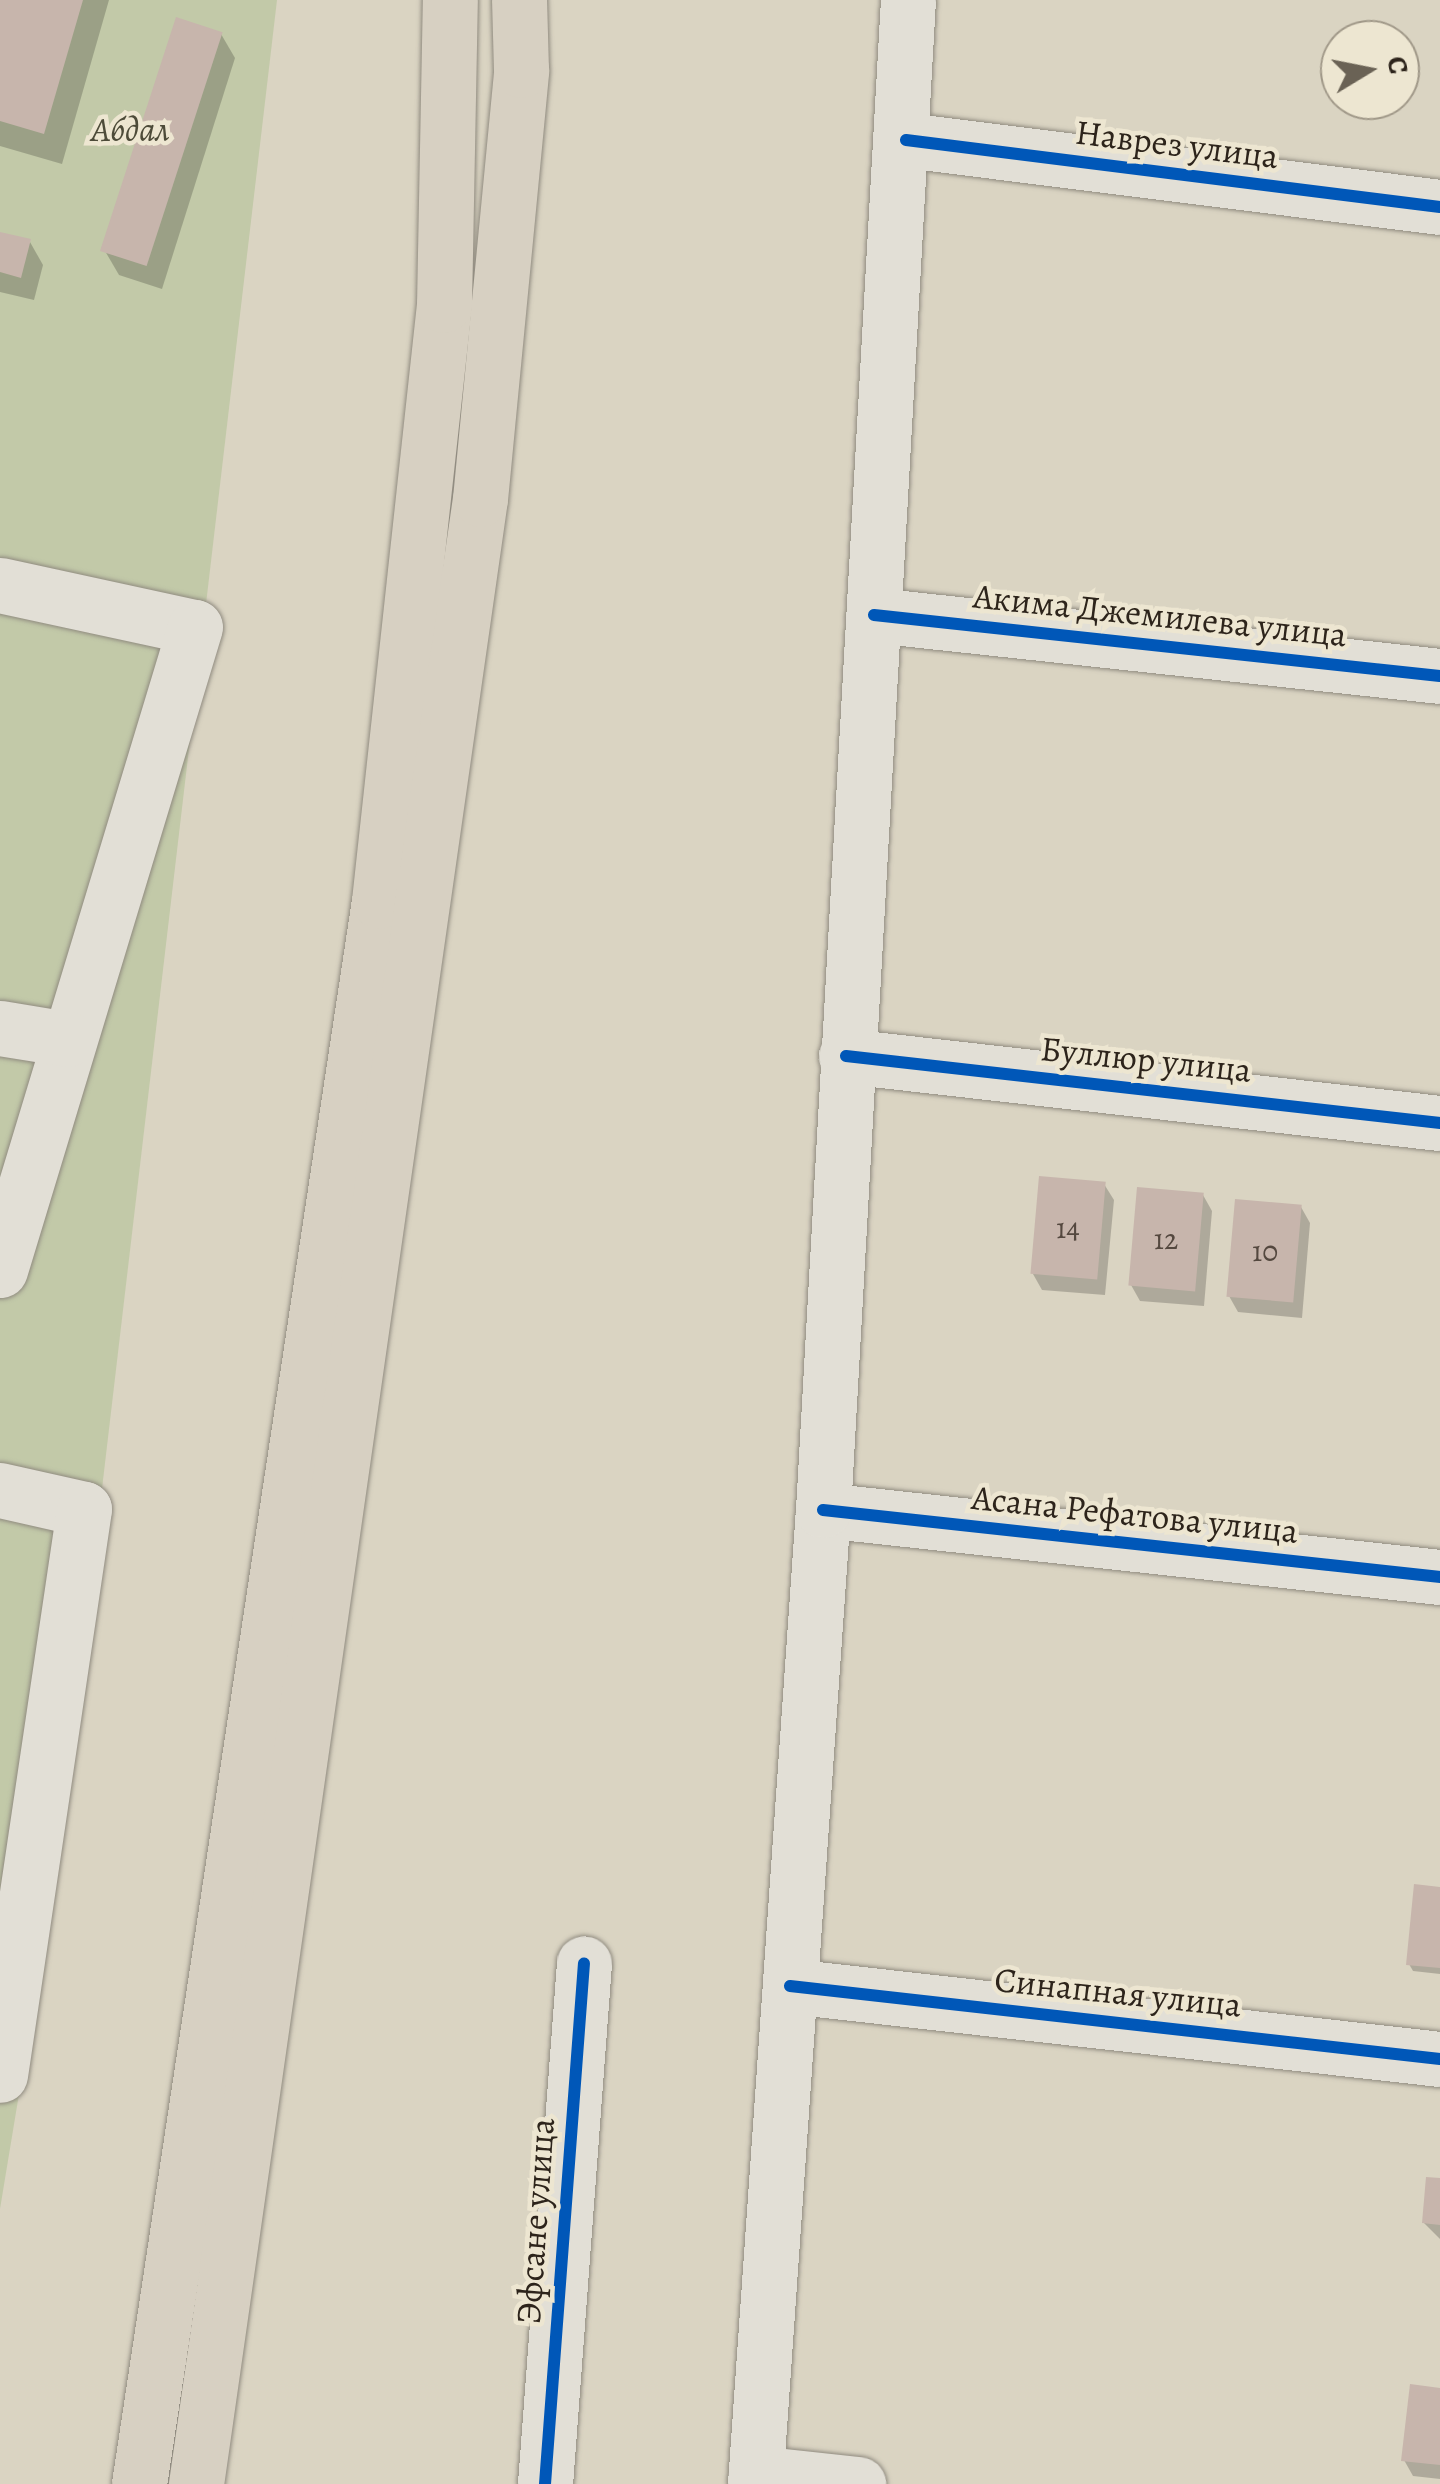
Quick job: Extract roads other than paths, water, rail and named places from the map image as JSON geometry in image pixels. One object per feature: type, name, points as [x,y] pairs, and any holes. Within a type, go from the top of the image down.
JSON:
[{"type":"main road","points":[[139,2484],[379,901],[444,305],[450,0]]},
{"type":"main road","points":[[196,2484],[480,499],[521,70],[519,0]]},
{"type":"street","points":[[858,2484],[755,2479],[823,1510],[846,1056],[906,140],[908,0]]},
{"type":"street","name":"Наврез улица","points":[[906,140],[1440,207]]},
{"type":"street","points":[[0,584],[195,627],[0,1270]]},
{"type":"street","name":"Акима Джемилева улица","points":[[874,615],[1440,676]]},
{"type":"street","points":[[0,1028],[68,1040]]},
{"type":"street","name":"Буллюр улица","points":[[846,1056],[1440,1122]]},
{"type":"street","points":[[0,1490],[84,1509],[0,2075]]},
{"type":"street","name":"Асана Рефатова улица","points":[[823,1510],[1440,1577]]},
{"type":"street","name":"Эфсане улица","points":[[545,2484],[584,1963]]},
{"type":"street","name":"Синапная улица","points":[[790,1986],[1440,2058]]},
{"type":"park label","name":"Абдал","points":[[130,129]]}]
